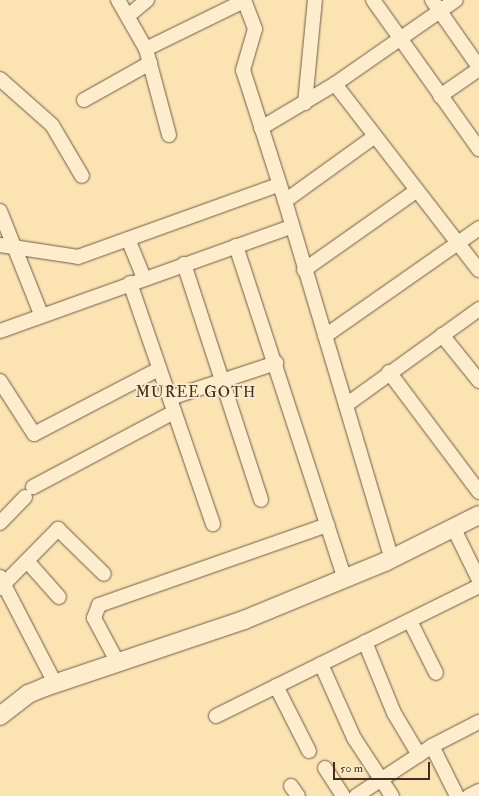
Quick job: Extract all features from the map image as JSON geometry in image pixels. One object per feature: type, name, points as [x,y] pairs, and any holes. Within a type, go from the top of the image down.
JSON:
[{"type":"street","points":[[118,0],[146,49],[169,135]]},
{"type":"street","points":[[128,16],[147,0]]},
{"type":"street","points":[[146,49],[244,0],[255,29],[243,70],[278,185],[285,200],[291,227],[392,559]]},
{"type":"street","points":[[305,103],[315,0]]},
{"type":"street","points":[[373,0],[399,40],[479,148]]},
{"type":"street","points":[[261,128],[335,84],[399,40],[436,6],[456,0]]},
{"type":"street","points":[[436,6],[479,68],[440,96]]},
{"type":"street","points":[[84,100],[150,63]]},
{"type":"street","points":[[1,82],[49,122],[82,176]]},
{"type":"street","points":[[335,84],[416,191],[479,270]]},
{"type":"street","points":[[285,200],[375,136]]},
{"type":"street","points":[[7,247],[78,257],[278,185]]},
{"type":"street","points":[[304,270],[416,191]]},
{"type":"street","points":[[0,211],[7,247],[41,314]]},
{"type":"street","points":[[0,331],[41,314],[291,227]]},
{"type":"street","points":[[325,336],[479,228]]},
{"type":"street","points":[[128,239],[144,278]]},
{"type":"street","points":[[236,246],[276,363],[345,579]]},
{"type":"street","points":[[184,264],[262,500]]},
{"type":"street","points":[[130,283],[213,524]]},
{"type":"street","points":[[346,405],[389,372],[479,309]]},
{"type":"street","points":[[442,335],[479,381]]},
{"type":"street","points":[[170,398],[276,363]]},
{"type":"street","points":[[0,381],[34,434],[159,369]]},
{"type":"street","points":[[389,372],[479,492]]},
{"type":"street","points":[[0,523],[29,492],[174,412]]},
{"type":"street","points":[[0,716],[28,694],[55,683],[244,620],[392,559],[454,529],[479,515]]},
{"type":"street","points":[[118,663],[94,618],[99,605],[327,525]]},
{"type":"street","points":[[55,683],[1,583],[27,561],[58,528],[104,574]]},
{"type":"street","points":[[454,529],[479,580]]},
{"type":"street","points":[[27,561],[59,597]]},
{"type":"street","points":[[216,716],[479,586]]},
{"type":"street","points":[[410,621],[436,673]]},
{"type":"street","points":[[365,642],[394,713],[419,755]]},
{"type":"street","points":[[321,664],[354,738],[382,778],[392,796]]},
{"type":"street","points":[[276,686],[309,751]]},
{"type":"street","points":[[356,796],[432,746],[479,722]]},
{"type":"street","points":[[432,746],[457,796]]},
{"type":"street","points":[[325,768],[343,796]]},
{"type":"street","points":[[469,796],[479,791]]},
{"type":"district","name":"MUREE GOTH","points":[[196,393]]}]
